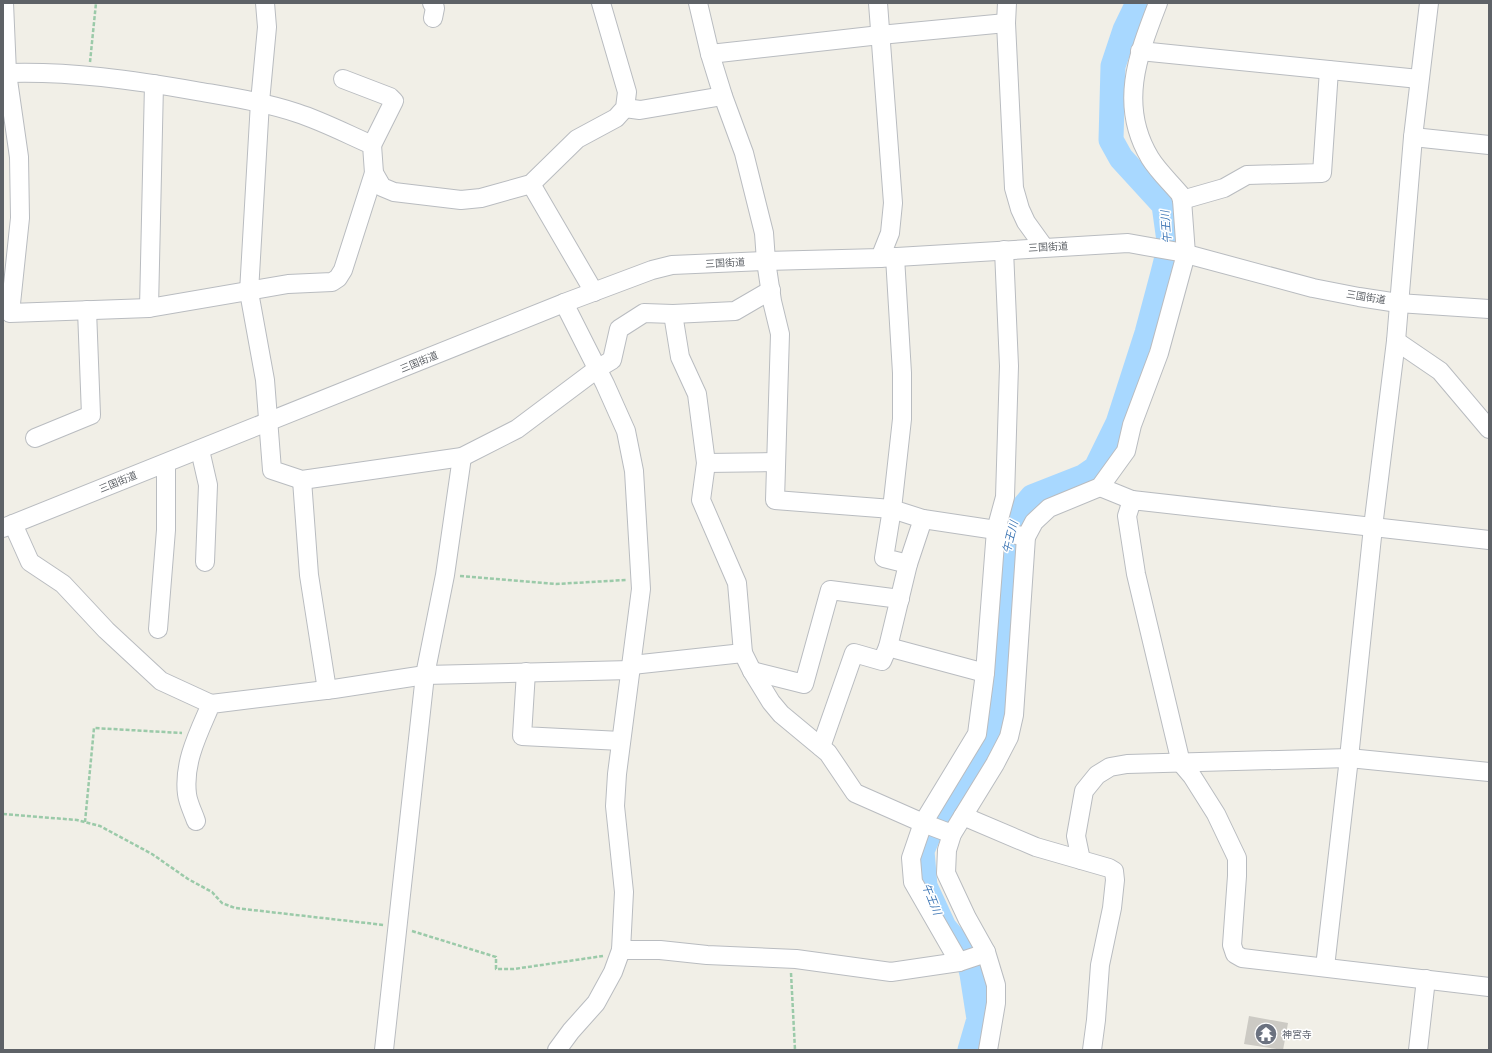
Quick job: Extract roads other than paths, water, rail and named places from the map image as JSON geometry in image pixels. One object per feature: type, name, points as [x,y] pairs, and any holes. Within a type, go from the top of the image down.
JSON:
[{"type":"street","points":[[4,3],[5,74],[19,157],[20,218],[6,313],[149,308],[249,292],[288,284],[332,282],[338,278],[343,270],[374,173],[372,145],[394,101],[390,97],[343,79]]},
{"type":"street","points":[[265,3],[267,28],[260,102],[249,292],[265,380],[272,470],[302,480],[462,456],[516,429],[597,369],[612,360],[619,329],[644,313],[673,314],[735,312],[771,290]]},
{"type":"street","points":[[374,173],[382,187],[394,192],[461,200],[481,198],[531,184],[577,139],[616,118],[625,108],[627,92],[601,3]]},
{"type":"street","points":[[698,3],[710,54],[723,96],[744,152],[764,233],[766,261],[780,334],[775,500],[892,509],[923,519],[996,530],[1024,536]]},
{"type":"street","points":[[878,3],[892,203],[887,258],[902,373],[902,419],[892,509],[884,558],[908,564]]},
{"type":"street","points":[[1007,3],[1006,23],[1014,188],[1020,209],[1026,222],[1044,247]]},
{"type":"street","points":[[988,1050],[996,1003],[996,985],[984,953],[946,873],[949,832],[963,816],[995,764],[1009,737],[1014,714],[1024,536],[1034,522],[1049,508],[1100,488],[1126,451],[1132,425],[1159,353],[1182,253],[1182,200],[1180,194],[1151,159],[1141,140],[1134,116],[1133,94],[1135,72],[1140,51],[1158,3]]},
{"type":"street","points":[[1325,967],[1373,527],[1396,341],[1398,302],[1413,137],[1429,3]]},
{"type":"street","points":[[710,54],[1006,23]]},
{"type":"street","points":[[1140,51],[1419,80]]},
{"type":"street","points":[[1182,200],[1224,188],[1247,175],[1322,173],[1329,70]]},
{"type":"street","points":[[5,74],[38,72],[89,76],[154,84],[260,102],[299,113],[372,145]]},
{"type":"street","points":[[149,308],[154,84]]},
{"type":"street","points":[[625,108],[640,110],[723,96]]},
{"type":"street","points":[[1413,137],[1489,145]]},
{"type":"street","points":[[531,184],[594,292]]},
{"type":"street","name":"三国街道","points":[[8,526],[166,464],[564,303],[652,270],[672,265],[887,258],[1044,247],[1128,243],[1182,253],[1313,288],[1398,302],[1489,309]]},
{"type":"street","points":[[959,962],[913,882],[912,858],[923,823],[977,734],[985,673],[996,530],[1005,497],[1009,366],[1004,250]]},
{"type":"street","points":[[557,1050],[571,1030],[596,1003],[613,972],[620,952],[624,892],[615,806],[617,774],[641,589],[634,471],[626,431],[564,303]]},
{"type":"street","points":[[35,438],[91,415],[87,310]]},
{"type":"street","points":[[673,314],[680,357],[697,394],[706,463],[701,500],[737,583],[743,653],[752,671],[771,702],[781,714],[828,753],[855,793],[923,823],[949,832]]},
{"type":"street","points":[[1396,341],[1440,371],[1489,429]]},
{"type":"street","points":[[200,450],[208,485],[205,562]]},
{"type":"street","points":[[384,1050],[396,926],[425,675],[445,575],[462,456]]},
{"type":"street","points":[[706,463],[776,462]]},
{"type":"street","points":[[158,629],[166,530],[166,464]]},
{"type":"street","points":[[302,480],[309,575],[327,690]]},
{"type":"street","points":[[1100,488],[1132,500],[1489,540]]},
{"type":"street","points":[[1132,500],[1126,516],[1136,574],[1181,763],[1192,776],[1216,814],[1236,858],[1237,876],[1232,945],[1235,954],[1242,958],[1489,987]]},
{"type":"street","points":[[821,747],[854,653],[882,661],[888,647],[908,564],[923,519]]},
{"type":"street","points":[[8,526],[30,562],[63,584],[106,630],[161,681],[211,704],[327,690],[425,675],[632,667],[743,653]]},
{"type":"street","points":[[752,671],[804,684],[830,590],[900,599]]},
{"type":"street","points":[[888,647],[985,673]]},
{"type":"street","points":[[526,672],[522,736],[622,741]]},
{"type":"street","points":[[196,821],[187,795],[190,754],[211,704]]},
{"type":"street","points":[[1081,860],[1076,836],[1084,791],[1097,775],[1110,767],[1127,764],[1349,758],[1489,772]]},
{"type":"street","points":[[963,816],[1036,847],[1109,868],[1114,871],[1115,880],[1112,908],[1100,965],[1092,1050]]},
{"type":"street","points":[[620,952],[660,950],[707,956],[790,959],[891,972],[959,962],[984,953]]},
{"type":"street","points":[[1418,1050],[1426,979]]},
{"type":"waterway","name":"午王川","points":[[970,1050],[979,1019],[972,974],[967,954],[944,927],[925,886],[922,851],[932,827],[972,767],[993,725],[1005,556],[1014,517],[1032,497],[1083,477],[1096,468],[1118,423],[1147,333],[1163,273],[1169,241],[1164,205],[1121,158],[1111,140],[1113,66],[1125,30],[1138,3]]},
{"type":"place","name":"神宮寺","points":[[1266,1034]]}]
